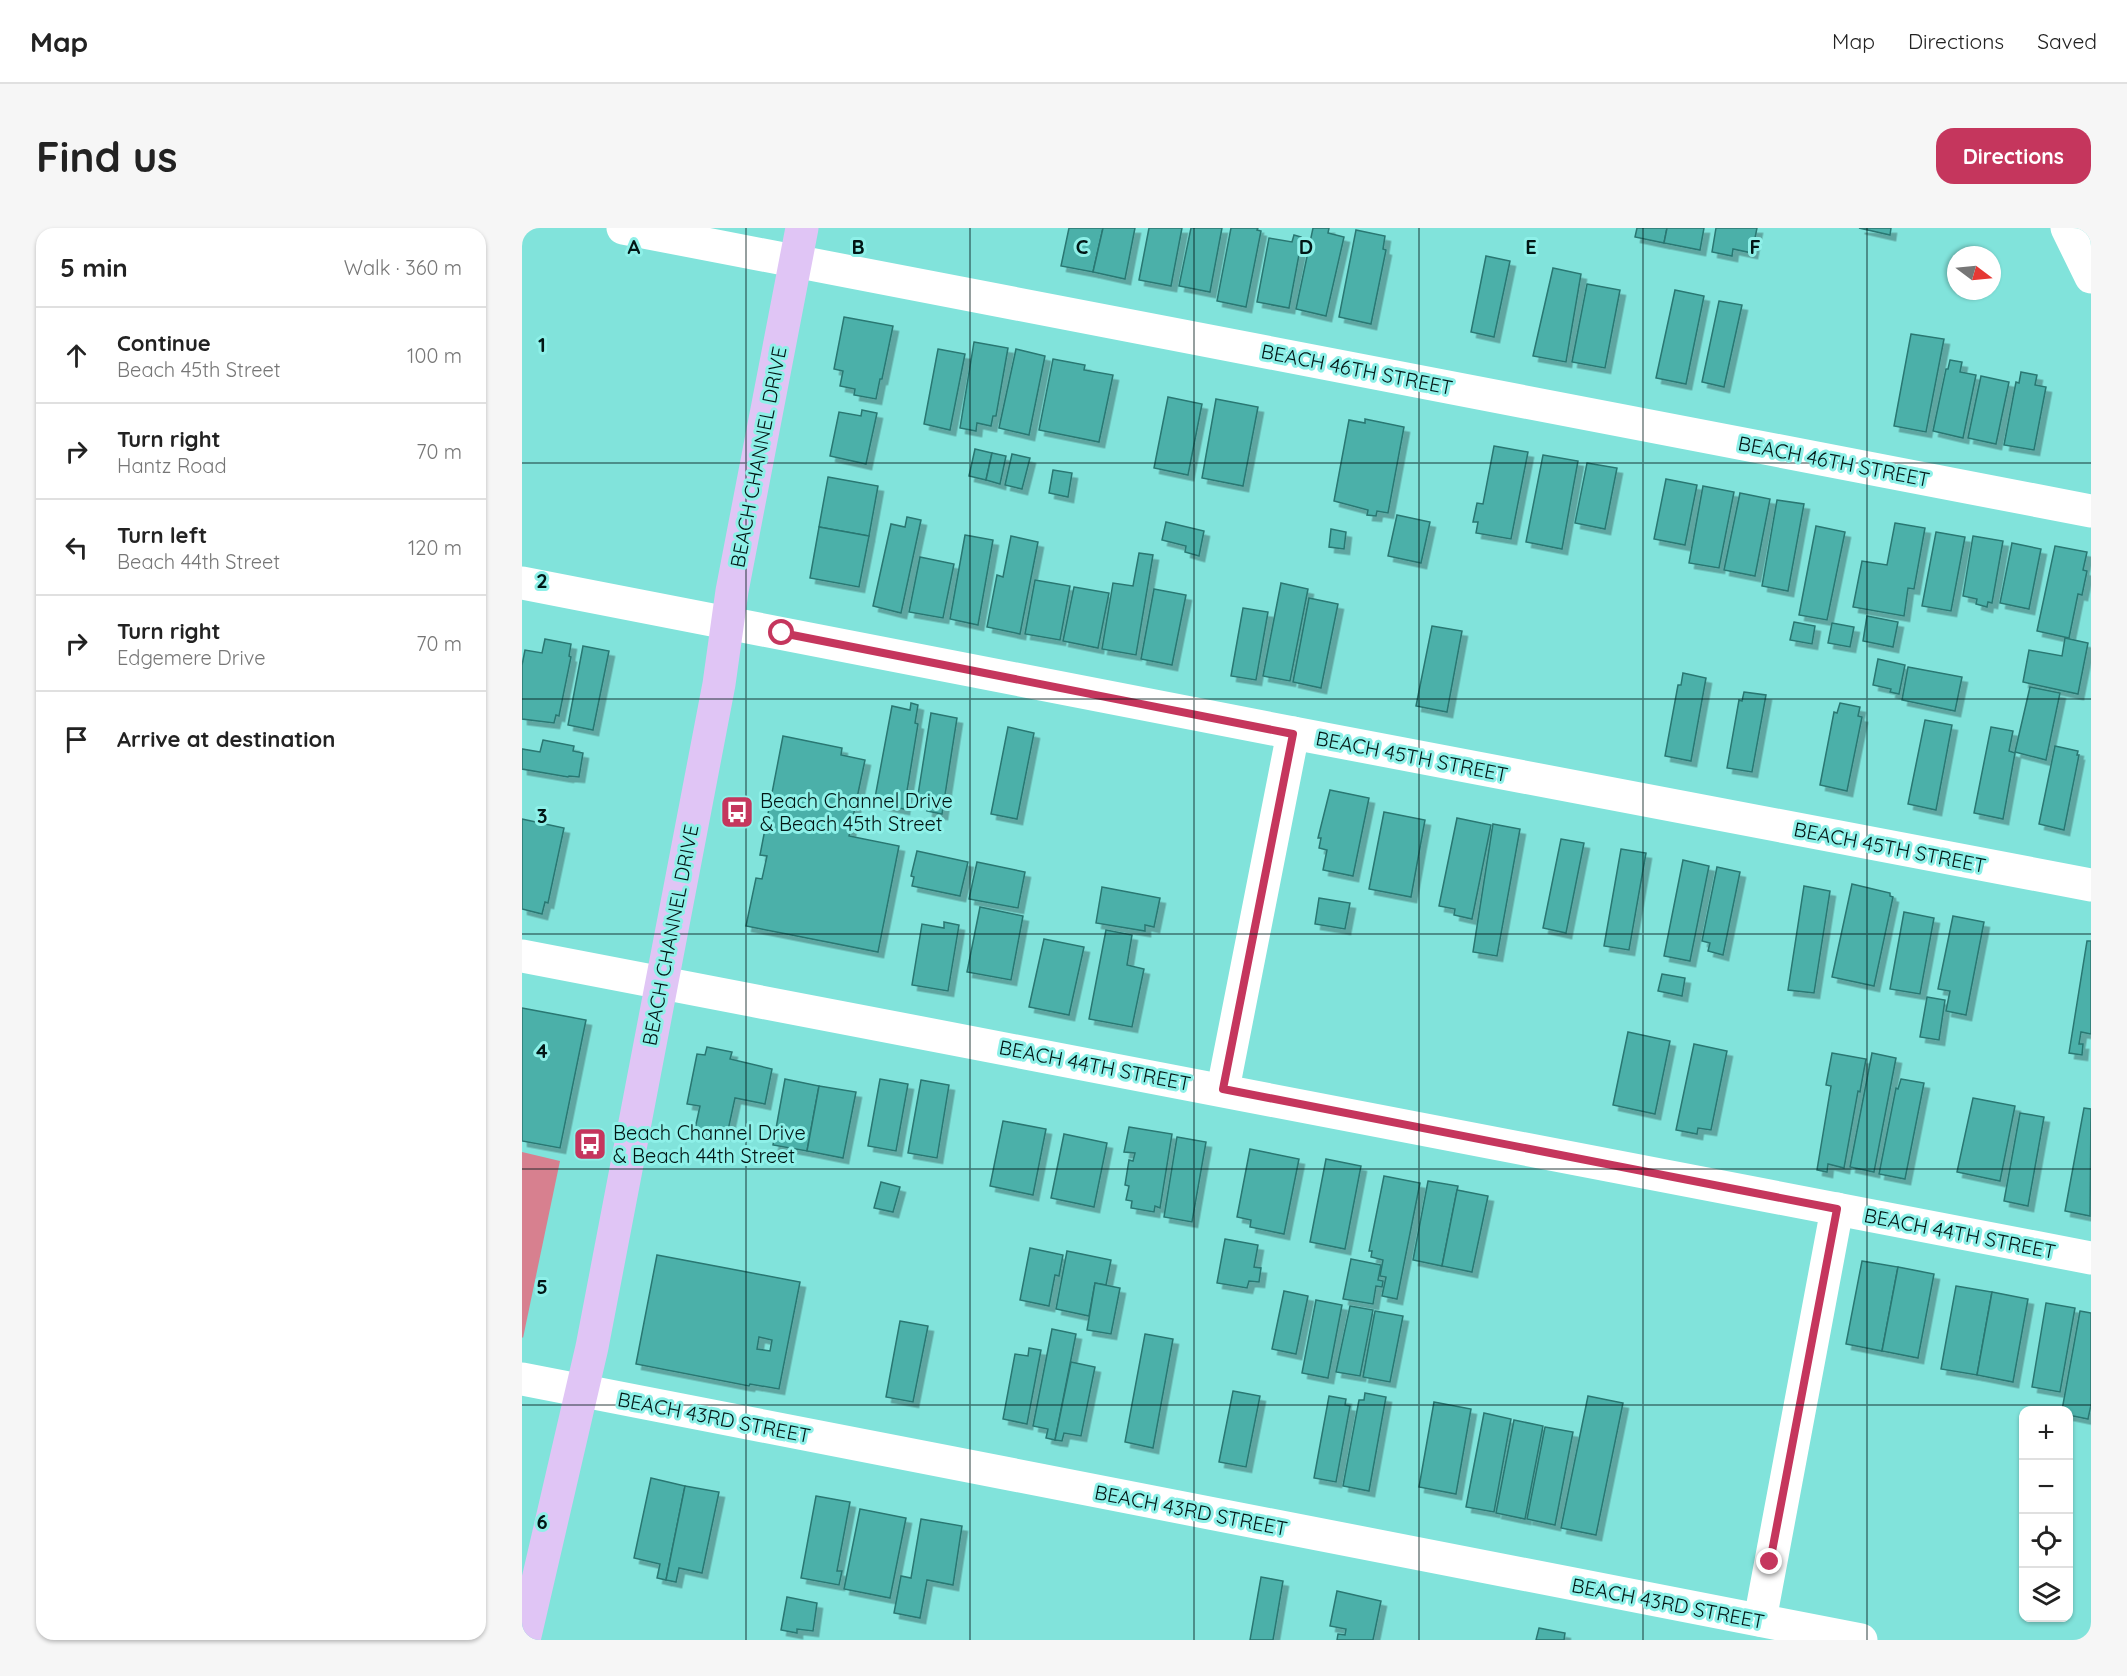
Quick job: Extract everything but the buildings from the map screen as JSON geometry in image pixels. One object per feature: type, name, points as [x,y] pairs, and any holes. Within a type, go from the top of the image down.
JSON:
[{"type":"main road","name":"BEACH CHANNEL DRIVE","points":[[524,1640],[582,1391],[719,684],[727,622],[802,228]]},
{"type":"street","name":"BEACH 46TH STREET","points":[[623,228],[2091,511]]},
{"type":"street","points":[[2067,228],[2091,277]]},
{"type":"street","name":"BEACH 45TH STREET","points":[[522,583],[1293,734],[2091,885]]},
{"type":"street","points":[[1223,1089],[1293,734]]},
{"type":"street","name":"BEACH 44TH STREET","points":[[522,956],[1223,1089],[2091,1258]]},
{"type":"street","points":[[1760,1620],[1837,1209]]},
{"type":"street","name":"BEACH 43RD STREET","points":[[522,1379],[1861,1640]]},
{"type":"shaded area","points":[[522,1152],[560,1161],[523,1338],[522,1337]]},
{"type":"place","name":"Beach Channel Drive & Beach 45th Street","points":[[737,812]]},
{"type":"place","name":"Beach Channel Drive & Beach 44th Street","points":[[590,1144]]},
{"type":"route","points":[[782,633],[1293,734],[1223,1089],[1837,1209],[1770,1562]]}]
